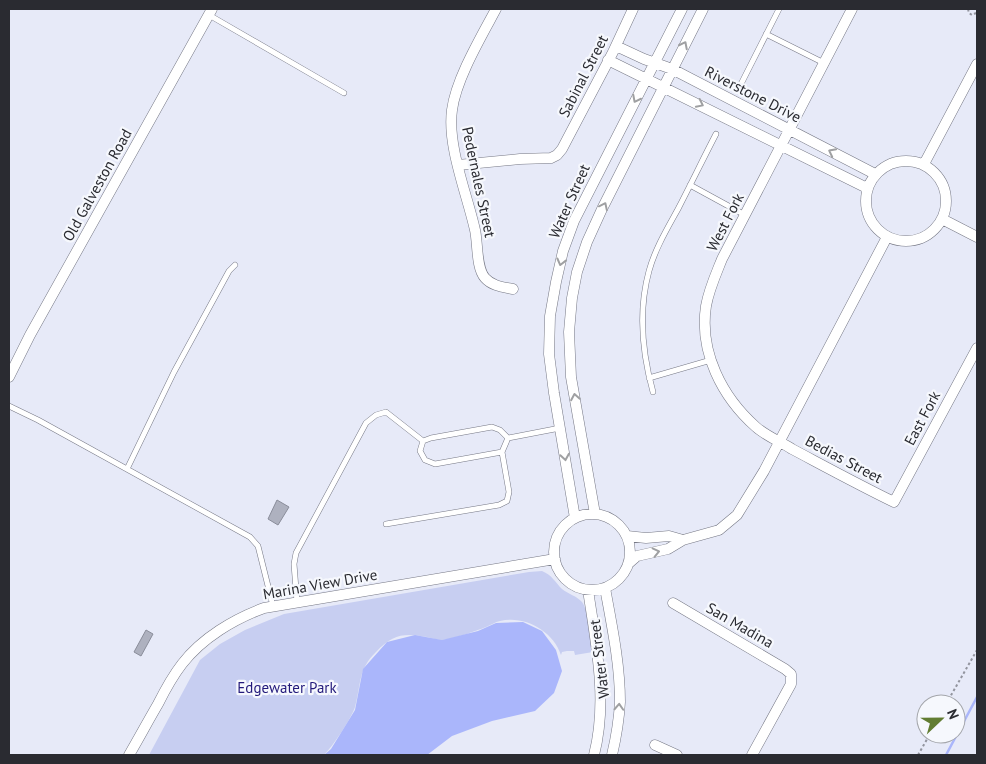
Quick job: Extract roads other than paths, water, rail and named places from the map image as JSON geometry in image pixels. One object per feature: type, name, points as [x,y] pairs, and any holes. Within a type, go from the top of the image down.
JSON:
[{"type":"street","name":"Pedernales Street","points":[[496,9],[458,87],[452,109],[451,128],[458,165],[471,212],[480,266],[484,277],[491,284],[513,289]]},
{"type":"street","name":"Sabinal Street","points":[[458,165],[551,158],[557,155],[562,149],[616,46],[633,9]]},
{"type":"street","name":"Water Street","points":[[575,518],[549,354],[550,316],[556,282],[563,250],[574,221],[682,9]]},
{"type":"street","points":[[595,514],[571,377],[569,332],[572,298],[577,272],[587,242],[602,208],[702,9]]},
{"type":"street","name":"West Fork","points":[[780,441],[758,429],[736,407],[720,383],[710,360],[705,331],[706,306],[713,280],[722,259],[852,9]]},
{"type":"street","name":"Old Galveston Road","points":[[9,377],[30,335],[211,12]]},
{"type":"street","name":"Riverstone Drive","points":[[616,46],[672,70],[875,174]]},
{"type":"street","points":[[608,60],[664,86],[867,188]]},
{"type":"street","points":[[924,164],[977,64]]},
{"type":"street","points":[[911,160],[924,164],[942,182],[946,194],[946,207],[942,219],[934,230],[924,237],[912,241],[899,241],[887,237],[878,231],[867,213],[865,202],[867,188],[875,174],[886,165],[898,161],[911,160]]},
{"type":"street","points":[[942,219],[977,238]]},
{"type":"street","points":[[629,563],[637,556],[668,549],[683,540],[719,530],[737,515],[764,472],[887,237]]},
{"type":"street","name":"East Fork","points":[[894,502],[977,348]]},
{"type":"street","points":[[560,425],[579,419]]},
{"type":"street","name":"Bedias Street","points":[[780,441],[835,473],[894,502]]},
{"type":"street","points":[[595,514],[605,516],[621,528],[630,549],[629,563],[624,574],[615,582],[605,588],[588,590],[566,580],[559,570],[554,549],[556,540],[567,524],[575,518],[595,514]]},
{"type":"street","points":[[626,536],[646,538],[669,536],[683,540]]},
{"type":"street","name":"Marina View Drive","points":[[129,755],[171,678],[189,656],[208,639],[239,619],[272,606],[555,559]]},
{"type":"street","name":"Water Street","points":[[605,588],[616,647],[619,678],[620,703],[617,735],[612,755]]},
{"type":"street","name":"Water Street","points":[[588,590],[598,658],[600,692],[600,723],[594,755]]},
{"type":"street","name":"San Madina","points":[[673,603],[786,669],[791,674],[791,684],[752,755]]},
{"type":"street","points":[[656,745],[677,755]]},
{"type":"lane","points":[[740,86],[779,9]]},
{"type":"lane","points":[[211,12],[344,93]]},
{"type":"lane","points":[[766,34],[824,63]]},
{"type":"lane","points":[[652,392],[643,346],[642,323],[644,296],[649,271],[658,247],[716,134]]},
{"type":"lane","points":[[690,186],[745,215]]},
{"type":"lane","points":[[127,469],[174,372],[229,271],[235,264]]},
{"type":"lane","points":[[649,378],[710,360]]},
{"type":"lane","points":[[9,406],[38,420],[250,537],[258,546],[272,606]]},
{"type":"lane","points":[[297,602],[294,564],[296,554],[366,423],[376,415],[386,412],[423,441]]},
{"type":"lane","points":[[508,438],[560,425]]},
{"type":"lane","points":[[423,441],[492,427],[500,430],[508,438]]},
{"type":"lane","points":[[386,524],[499,505],[507,501],[509,492],[502,452],[508,438]]},
{"type":"lane","points":[[423,441],[420,451],[425,460],[435,464],[502,452]]},
{"type":"water","points":[[523,622],[542,631],[556,650],[562,671],[554,693],[535,711],[492,721],[452,736],[427,755],[324,755],[331,749],[355,710],[363,669],[387,642],[415,635],[442,640],[478,631],[496,623]]},
{"type":"waterway","points":[[946,755],[977,697]]},
{"type":"park label","name":"Edgewater Park","points":[[287,687]]}]
